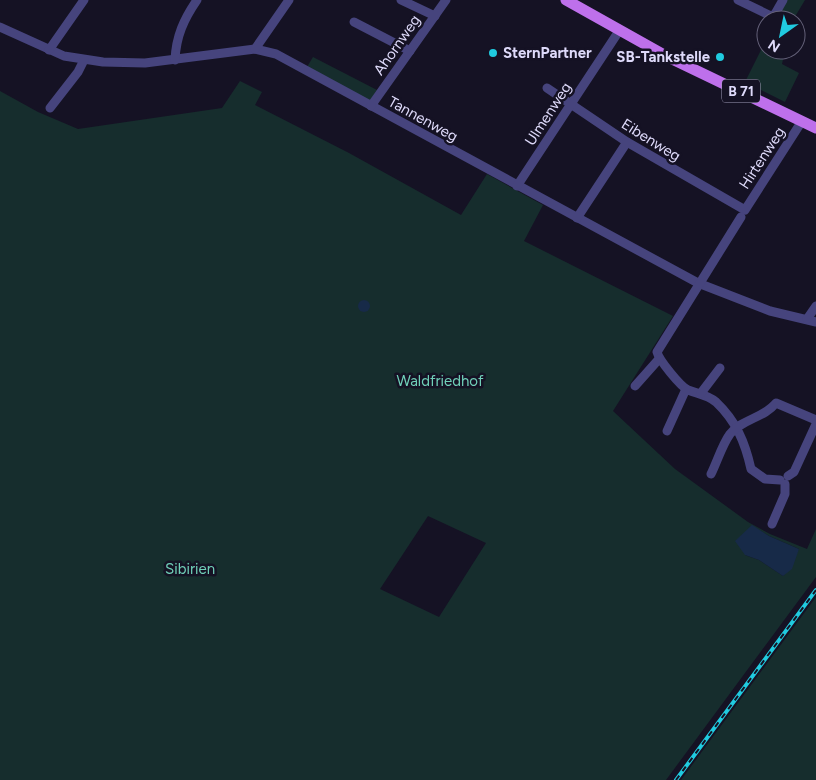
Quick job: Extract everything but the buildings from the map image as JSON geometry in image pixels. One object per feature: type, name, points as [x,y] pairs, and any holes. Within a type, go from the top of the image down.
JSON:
[{"type":"main road","name":"B 71","points":[[566,0],[619,31],[816,128]]},
{"type":"street","points":[[49,50],[84,0]]},
{"type":"street","points":[[175,60],[176,43],[182,22],[197,0]]},
{"type":"street","points":[[255,49],[289,0]]},
{"type":"street","points":[[401,0],[435,16]]},
{"type":"street","name":"Ahornweg","points":[[371,106],[446,0]]},
{"type":"street","points":[[738,0],[771,16],[775,14],[783,0]]},
{"type":"street","points":[[354,22],[410,51]]},
{"type":"street","name":"Tannenweg","points":[[0,27],[49,50],[70,58],[84,60],[134,63],[175,60],[255,49],[276,54],[698,283],[770,311],[812,321]]},
{"type":"street","name":"Ulmenweg","points":[[517,186],[619,31]]},
{"type":"street","points":[[50,108],[78,72],[84,60]]},
{"type":"street","name":"Eibenweg","points":[[547,88],[628,142],[743,213]]},
{"type":"street","name":"Hirtenweg","points":[[659,359],[659,346],[802,121]]},
{"type":"street","points":[[577,218],[628,142]]},
{"type":"street","points":[[812,321],[816,306]]},
{"type":"street","points":[[635,386],[659,359],[686,389],[701,393],[715,401],[738,428],[746,446],[751,469],[765,479],[784,480],[794,472],[816,424]]},
{"type":"street","points":[[701,393],[720,368]]},
{"type":"street","points":[[667,431],[686,389]]},
{"type":"street","points":[[711,474],[730,434],[770,411],[776,403],[816,420]]},
{"type":"street","points":[[772,524],[785,494],[784,480]]},
{"type":"green space","points":[[786,0],[805,0],[799,10],[781,10]]},
{"type":"green space","points":[[313,57],[377,90],[370,101],[307,67]]},
{"type":"green space","points":[[756,60],[783,60],[782,64],[799,73],[785,102],[745,82]]},
{"type":"green space","name":"Sibirien","points":[[240,81],[262,92],[255,105],[349,153],[461,215],[487,174],[543,205],[524,241],[673,316],[613,411],[675,469],[748,522],[770,534],[807,549],[816,529],[816,577],[666,780],[0,780],[0,91],[38,112],[78,129],[222,108]],"holes":[[[428,516],[486,543],[439,617],[380,589]],[[752,526],[769,536],[799,549],[783,576],[759,560],[745,555]]]},
{"type":"green space","points":[[816,597],[816,780],[681,780]]},
{"type":"water","points":[[362,300],[366,300],[370,306],[366,312],[362,312],[358,308],[358,304]]},
{"type":"water","points":[[752,525],[769,536],[799,549],[792,569],[783,576],[759,560],[745,555],[735,541]]},
{"type":"railway","points":[[676,780],[816,590]]},
{"type":"place","name":"SternPartner","points":[[493,53]]},
{"type":"place","name":"SB-Tankstelle","points":[[720,57]]},
{"type":"park label","name":"Waldfriedhof","points":[[440,381]]}]
